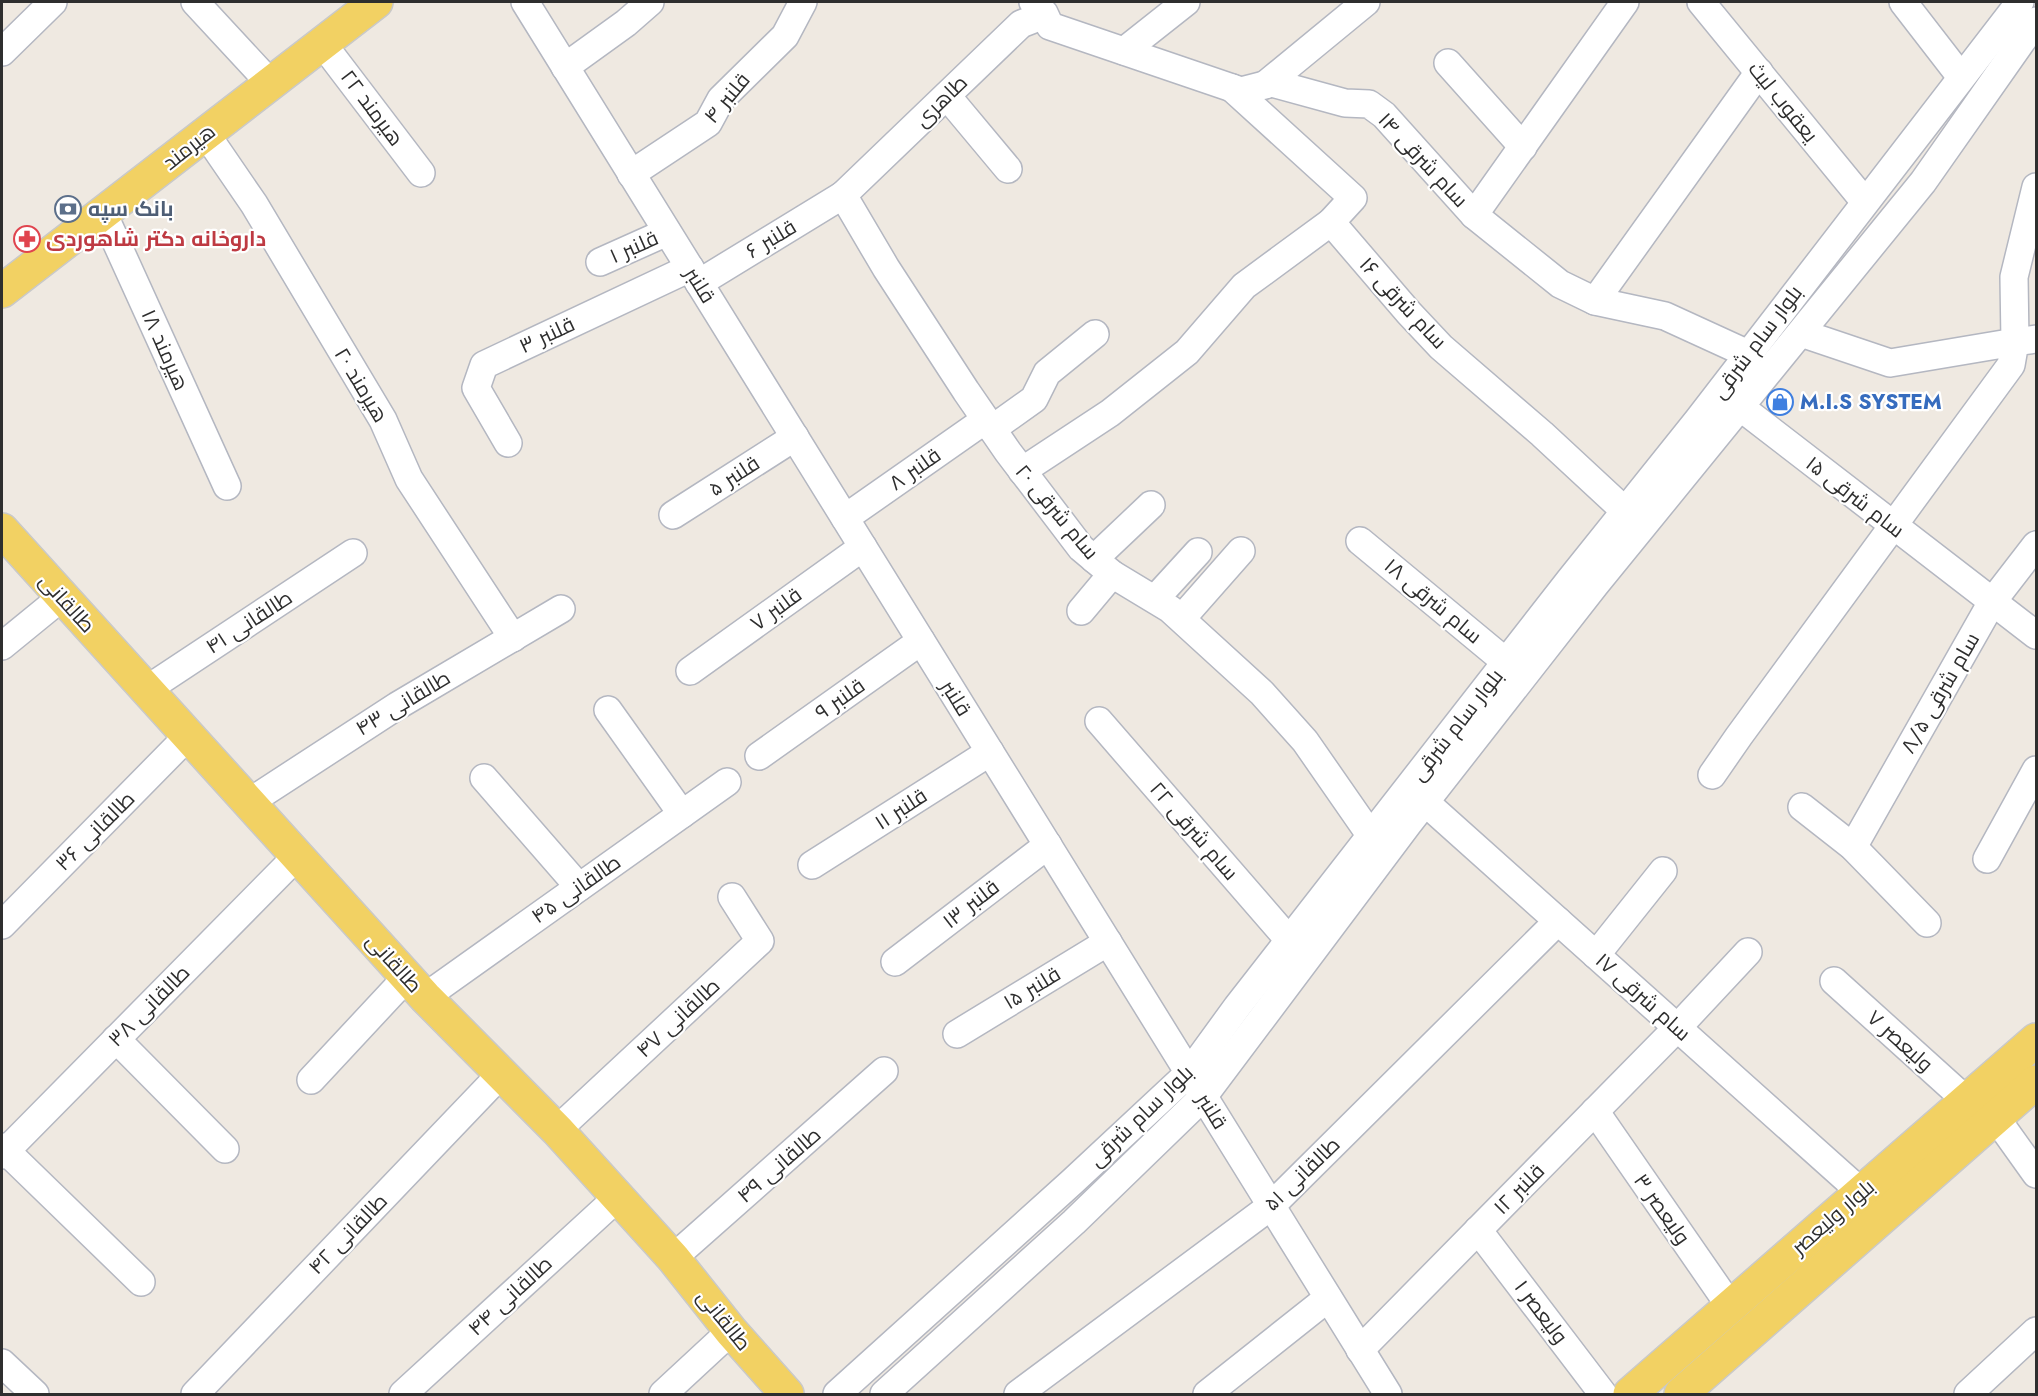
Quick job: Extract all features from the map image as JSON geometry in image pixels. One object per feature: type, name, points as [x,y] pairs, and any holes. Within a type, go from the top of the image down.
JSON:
[{"type":"main road","name":"هیرمند","points":[[4,284],[103,213],[376,2]]},
{"type":"main road","name":"طالقانی","points":[[2,531],[416,987],[557,1130],[618,1197],[673,1258],[731,1331],[787,1395]]},
{"type":"main road","name":"بلوار ولیعصر","points":[[1630,1395],[2037,1040]]},
{"type":"main road","name":"بلوار ولیعصر","points":[[1681,1395],[2037,1082]]},
{"type":"street","points":[[2,52],[53,2]]},
{"type":"street","points":[[195,2],[270,83]]},
{"type":"street","name":"قلنبر","points":[[525,2],[1388,1395]]},
{"type":"street","points":[[565,67],[650,2]]},
{"type":"street","name":"قلنبر ۴","points":[[632,174],[708,123],[721,99],[785,36],[803,2]]},
{"type":"street","points":[[1124,51],[1186,2]]},
{"type":"street","points":[[1266,85],[1366,2]]},
{"type":"street","points":[[1474,215],[1625,2]]},
{"type":"street","name":"یعقوب لیث","points":[[1701,2],[1864,202]]},
{"type":"street","points":[[1903,2],[1961,77]]},
{"type":"street","name":"بلوار سام شرقی","points":[[884,1395],[1074,1222],[1203,1096],[1425,802],[1595,585],[1730,399],[1748,354],[2020,2]]},
{"type":"street","name":"سام شرقی ۱۴","points":[[1039,8],[1050,26],[1241,91],[1272,83],[1345,103],[1369,104],[1384,115],[1474,215],[1560,284],[1595,301],[1665,316],[1748,354]]},
{"type":"street","name":"طاهری","points":[[843,195],[1039,8]]},
{"type":"street","name":"بلوار سام شرقی","points":[[837,1395],[1189,1073],[1289,940],[1625,512],[1730,399],[1801,333],[1923,182],[2037,21]]},
{"type":"street","name":"هیرمند ۲۲","points":[[322,43],[421,173]]},
{"type":"street","points":[[1448,63],[1523,147]]},
{"type":"street","points":[[1595,301],[1759,72]]},
{"type":"street","points":[[1022,471],[1110,413],[1187,352],[1244,286],[1330,222],[1353,198],[1232,88]]},
{"type":"street","points":[[947,96],[1008,169]]},
{"type":"street","name":"هیرمند ۲۰","points":[[206,134],[254,204],[383,420],[409,479],[513,638]]},
{"type":"street","points":[[1712,776],[1892,526],[2012,365],[2026,340],[2014,277],[2037,187]]},
{"type":"street","name":"قلنبر ۶","points":[[694,275],[843,195]]},
{"type":"street","name":"سام شرقی ۲۰","points":[[843,195],[886,267],[989,424],[1081,548],[1103,567],[1182,618],[1286,718],[1305,741],[1371,836]]},
{"type":"street","name":"هیرمند ۱۸","points":[[103,213],[227,486]]},
{"type":"street","name":"سام شرقی ۱۶","points":[[1330,222],[1441,347],[1542,434],[1625,512]]},
{"type":"street","name":"قلنبر ۱","points":[[600,262],[667,232]]},
{"type":"street","name":"قلنبر ۳","points":[[508,443],[476,388],[484,365],[694,275]]},
{"type":"street","points":[[1801,333],[1890,363],[2026,340]]},
{"type":"street","name":"قلنبر ۸","points":[[845,518],[989,424],[1034,399],[1047,373],[1095,334]]},
{"type":"street","name":"سام شرقی ۱۵","points":[[1730,399],[1892,526],[2037,635]]},
{"type":"street","name":"قلنبر ۵","points":[[674,515],[795,437]]},
{"type":"street","points":[[1081,611],[1103,567],[1151,505]]},
{"type":"street","name":"سام شرقی ۱۸","points":[[1360,541],[1506,662]]},
{"type":"street","name":"سام شرقی ۸/۵","points":[[1853,847],[1992,602],[2037,545]]},
{"type":"street","name":"قلنبر ۷","points":[[690,671],[863,547]]},
{"type":"street","points":[[1182,618],[1241,551]]},
{"type":"street","points":[[1155,599],[1198,552]]},
{"type":"street","name":"طالقانی ۴۱","points":[[146,690],[353,553]]},
{"type":"street","points":[[2,646],[62,597]]},
{"type":"street","name":"طالقانی ۴۳","points":[[248,803],[396,706],[561,609]]},
{"type":"street","name":"قلنبر ۹","points":[[759,756],[921,641]]},
{"type":"street","points":[[608,710],[682,814]]},
{"type":"street","name":"سام شرقی ۲۲","points":[[1099,721],[1289,940]]},
{"type":"street","name":"طالقانی ۳۶","points":[[2,925],[188,736]]},
{"type":"street","name":"قلنبر ۱۱","points":[[812,865],[990,752]]},
{"type":"street","points":[[1987,859],[2037,770]]},
{"type":"street","points":[[484,778],[579,887]]},
{"type":"street","name":"طالقانی ۴۵","points":[[310,1080],[416,987],[579,887],[727,782]]},
{"type":"street","name":"سام شرقی ۱۷","points":[[1425,802],[1861,1192]]},
{"type":"street","points":[[1802,807],[1853,847],[1927,923]]},
{"type":"street","name":"قلنبر ۱۳","points":[[895,962],[1048,845]]},
{"type":"street","name":"طالقانی ۳۸","points":[[3,1151],[297,856]]},
{"type":"street","points":[[1596,955],[1663,871]]},
{"type":"street","name":"طالقانی ۴۷","points":[[557,1130],[760,941],[732,897]]},
{"type":"street","name":"طالقانی ۵۱","points":[[1018,1395],[1271,1206],[1558,921]]},
{"type":"street","name":"قلنبر ۱۵","points":[[957,1034],[1108,942]]},
{"type":"street","name":"قلنبر ۱۲","points":[[1360,1350],[1677,1028],[1748,952]]},
{"type":"street","name":"ولیعصر ۷","points":[[1834,981],[1967,1101]]},
{"type":"street","points":[[116,1039],[225,1149]]},
{"type":"street","name":"طالقانی ۴۹","points":[[673,1258],[884,1071]]},
{"type":"street","name":"طالقانی ۴۲","points":[[195,1395],[501,1074]]},
{"type":"street","name":"ولیعصر ۳","points":[[1595,1111],[1730,1306]]},
{"type":"street","points":[[1996,1118],[2037,1174]]},
{"type":"street","points":[[3,1151],[141,1282]]},
{"type":"street","name":"طالقانی ۴۴","points":[[403,1395],[618,1197]]},
{"type":"street","name":"ولیعصر ۱","points":[[1478,1230],[1603,1395]]},
{"type":"street","points":[[1207,1395],[1328,1298]]},
{"type":"street","points":[[663,1395],[731,1331]]},
{"type":"street","points":[[1968,1395],[2037,1331]]},
{"type":"street","points":[[2,1363],[35,1395]]},
{"type":"place","name":"بانک سپه","points":[[68,209]]},
{"type":"place","name":"داروخانه دکتر شاهوردی","points":[[27,239]]},
{"type":"place","name":"M.I.S SYSTEM","points":[[1780,402]]}]
